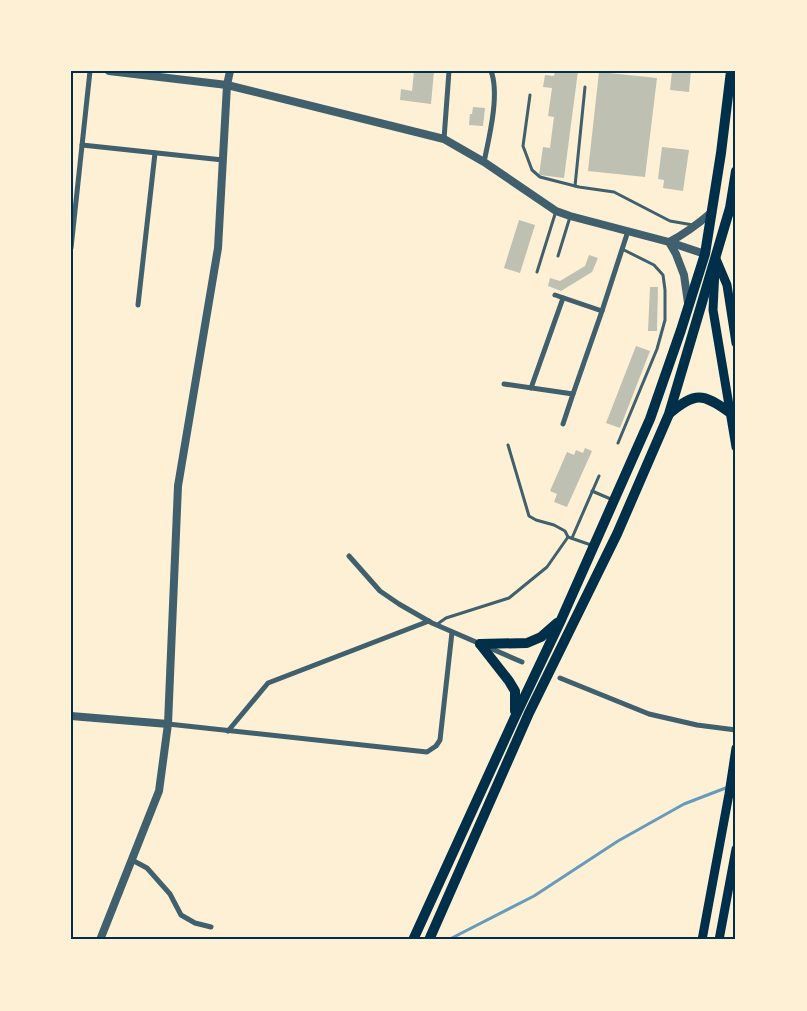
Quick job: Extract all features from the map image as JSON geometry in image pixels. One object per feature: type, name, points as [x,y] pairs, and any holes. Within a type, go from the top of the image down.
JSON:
[{"type":"highway","points":[[429,940],[530,713],[616,534],[669,414],[710,255],[712,212],[732,71]]},
{"type":"highway","points":[[413,940],[514,717],[561,620],[650,419],[689,307],[710,255],[733,208],[736,171]]},
{"type":"highway","points":[[669,414],[683,402],[692,398],[704,398],[716,403],[729,412]]},
{"type":"highway","points":[[480,644],[527,643],[541,637],[561,620]]},
{"type":"highway","points":[[480,644],[515,691],[514,717]]},
{"type":"main road","points":[[710,255],[727,285],[736,343]]},
{"type":"main road","points":[[710,255],[713,310],[736,447]]},
{"type":"main road","points":[[702,940],[731,808],[729,794],[736,748]]},
{"type":"main road","points":[[718,940],[736,850]]},
{"type":"street","points":[[71,248],[90,71]]},
{"type":"street","points":[[109,71],[228,85],[444,138],[484,162],[556,211],[710,255]]},
{"type":"street","points":[[100,940],[159,791],[168,724],[178,486],[218,248],[230,71]]},
{"type":"street","points":[[444,138],[449,71]]},
{"type":"street","points":[[484,162],[493,116],[493,76],[491,71]]},
{"type":"street","points":[[82,145],[223,160]]},
{"type":"street","points":[[138,306],[155,153]]},
{"type":"street","points":[[669,242],[696,226],[712,212]]},
{"type":"street","points":[[564,424],[628,231]]},
{"type":"street","points":[[669,242],[676,254],[684,276],[689,307]]},
{"type":"street","points":[[555,295],[602,311]]},
{"type":"street","points":[[531,388],[564,298]]},
{"type":"street","points":[[504,384],[573,394]]},
{"type":"street","points":[[349,556],[380,591],[399,604],[436,625],[522,662]]},
{"type":"street","points":[[228,731],[268,683],[429,621]]},
{"type":"street","points":[[71,716],[168,724],[427,752],[436,746],[440,740],[452,632]]},
{"type":"street","points":[[560,678],[650,714],[697,725],[736,730]]},
{"type":"street","points":[[132,860],[147,868],[170,894],[181,915],[194,923],[210,927]]},
{"type":"lane","points":[[574,186],[585,87]]},
{"type":"lane","points":[[530,95],[523,146],[532,170],[540,177],[574,186],[614,192],[670,221],[696,226]]},
{"type":"lane","points":[[537,272],[556,211]]},
{"type":"lane","points":[[558,256],[570,216]]},
{"type":"lane","points":[[618,443],[657,349],[665,320],[663,274],[654,265],[622,249]]},
{"type":"lane","points":[[508,445],[529,516],[554,525],[565,532],[570,538],[594,546]]},
{"type":"lane","points":[[436,625],[446,618],[509,598],[547,567],[570,538],[599,476]]},
{"type":"lane","points":[[592,491],[614,500]]},
{"type":"building","points":[[414,71],[434,71],[431,104],[400,100],[401,89],[412,91]]},
{"type":"building","points":[[555,71],[578,71],[564,178],[539,175],[543,147],[550,148],[554,117],[548,116],[552,88],[543,87],[545,75],[554,76]]},
{"type":"building","points":[[672,71],[691,71],[689,92],[670,90]]},
{"type":"building","points":[[599,72],[657,78],[645,177],[588,171]]},
{"type":"building","points":[[473,107],[485,108],[483,126],[469,125]]},
{"type":"building","points":[[662,147],[689,150],[683,191],[663,188],[664,180],[658,179]]},
{"type":"building","points":[[519,220],[535,225],[520,273],[504,268]]},
{"type":"building","points":[[589,255],[598,258],[592,272],[561,291],[548,286],[550,278],[560,281],[585,266]]},
{"type":"building","points":[[650,287],[658,287],[657,331],[648,331]]},
{"type":"building","points":[[636,346],[650,351],[620,428],[606,423]]},
{"type":"building","points":[[585,448],[592,451],[567,507],[554,502],[557,494],[550,491],[567,452],[574,455],[576,450],[583,453]]},
{"type":"waterway","points":[[448,940],[534,896],[618,841],[684,804],[736,784]]}]
